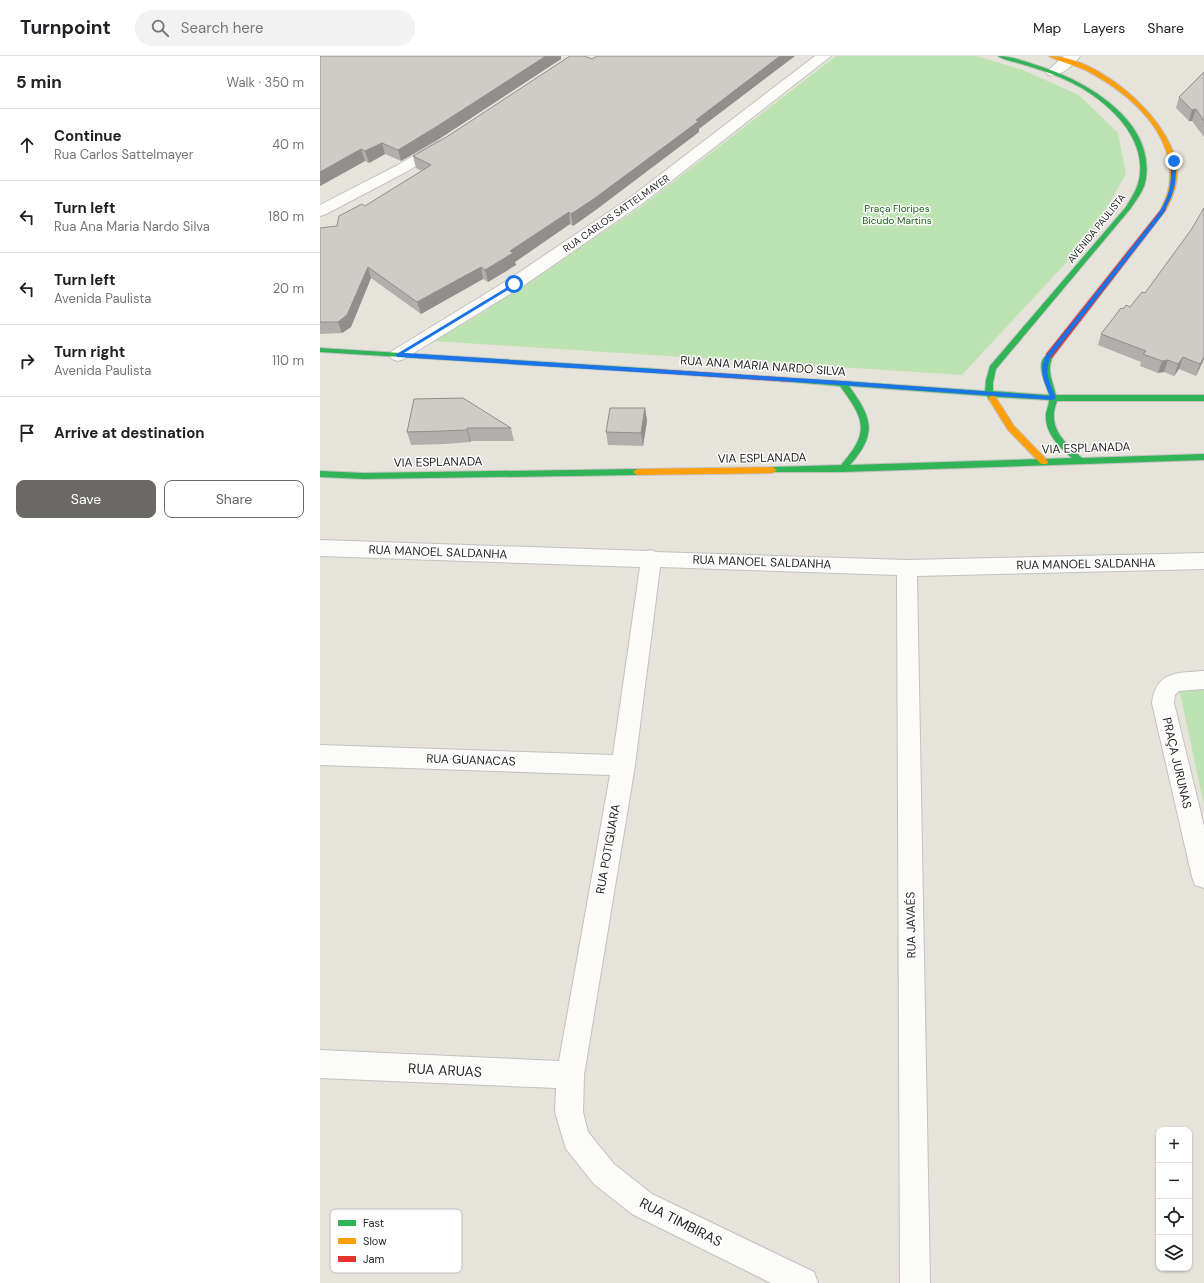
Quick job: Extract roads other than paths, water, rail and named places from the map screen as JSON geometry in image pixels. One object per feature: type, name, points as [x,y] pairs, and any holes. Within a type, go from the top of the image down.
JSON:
[{"type":"main road","name":"AVENIDA PAULISTA","points":[[989,394],[989,382],[993,368],[1128,208],[1137,193],[1143,178],[1143,162],[1141,152],[1126,123],[1104,101],[1093,92],[1053,72],[1001,56]]},
{"type":"main road","points":[[1052,56],[1070,58],[1106,79],[1121,90],[1145,111],[1154,123],[1171,149],[1174,161],[1174,183],[1172,193],[1161,214],[1048,357],[1044,367],[1053,398],[1050,415],[1052,429],[1059,442],[1079,460]]},
{"type":"main road","name":"RUA ANA MARIA NARDO SILVA","points":[[320,350],[1053,398],[1204,398]]},
{"type":"main road","points":[[842,383],[858,404],[865,418],[867,427],[862,446],[856,455],[842,468]]},
{"type":"main road","points":[[989,394],[1010,428],[1044,462]]},
{"type":"main road","name":"VIA ESPLANADA","points":[[320,474],[364,476],[842,468],[1204,457]]},
{"type":"street","name":"RUA CARLOS SATTELMAYER","points":[[398,355],[514,284],[637,200],[824,56]]},
{"type":"street","points":[[1053,72],[1070,58]]},
{"type":"street","points":[[320,211],[401,169],[452,139]]},
{"type":"street","name":"RUA MANOEL SALDANHA","points":[[320,548],[651,558],[907,568],[1204,561]]},
{"type":"street","name":"RUA POTIGUARA","points":[[576,1139],[569,1112],[570,1075],[623,765],[651,558]]},
{"type":"street","name":"RUA JAVAÉS","points":[[907,568],[915,1283]]},
{"type":"street","name":"PRAÇA JURUNAS","points":[[1204,680],[1176,682],[1167,686],[1163,693],[1163,703],[1204,877]]},
{"type":"street","name":"RUA GUANACAS","points":[[320,755],[623,765]]},
{"type":"street","name":"RUA ARUAS","points":[[320,1064],[570,1075]]},
{"type":"street","name":"RUA TIMBIRAS","points":[[576,1139],[604,1174],[642,1204],[803,1283]]},
{"type":"park label","name":"Praça Floripes Bicudo Martins","points":[[897,214]]}]
